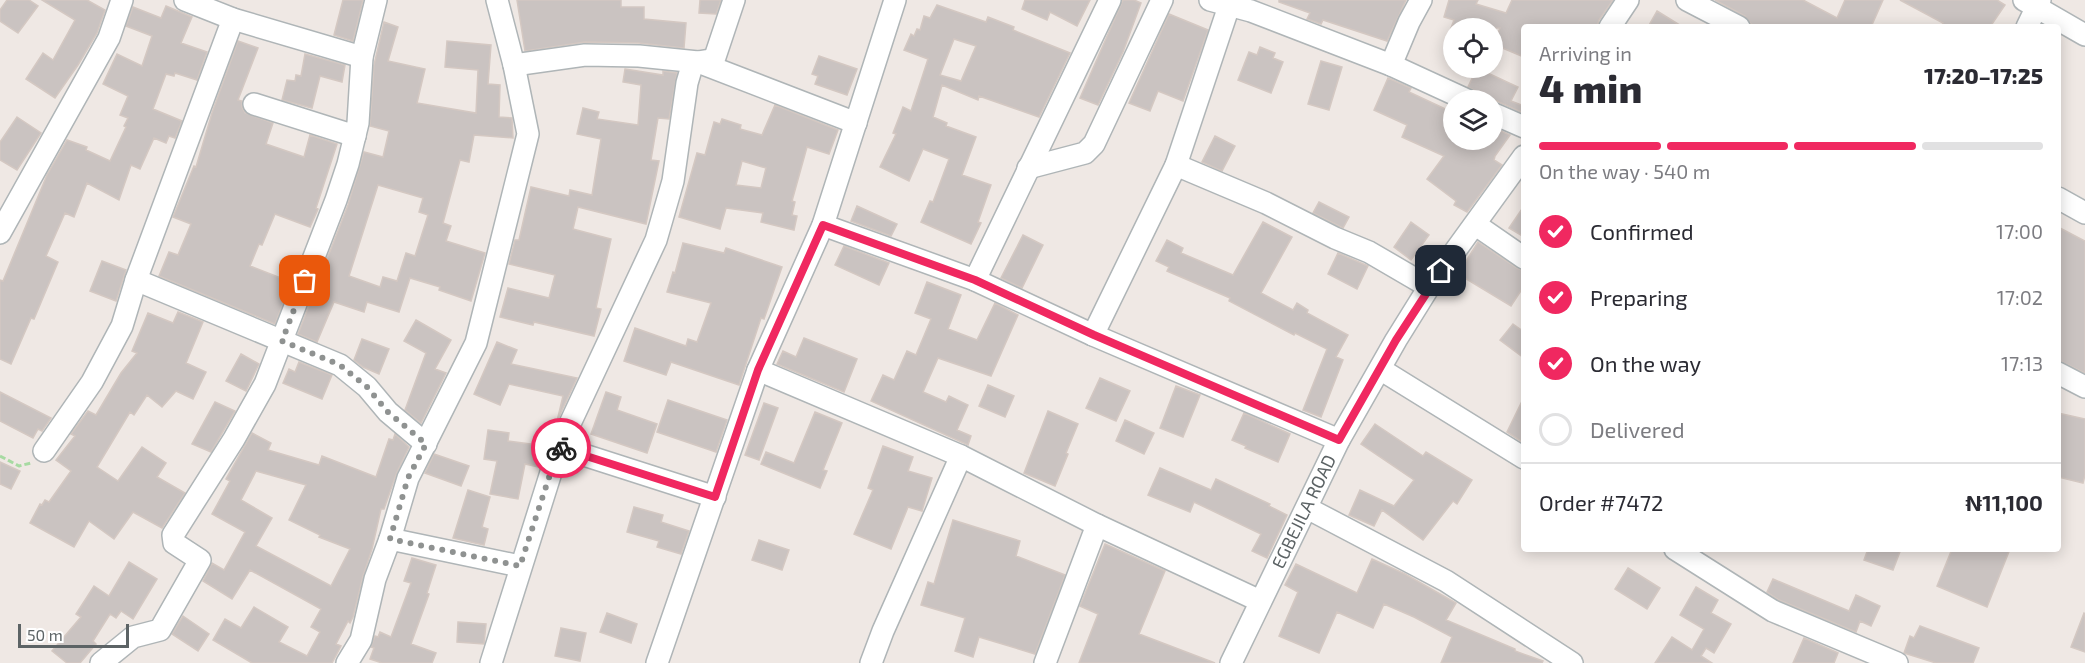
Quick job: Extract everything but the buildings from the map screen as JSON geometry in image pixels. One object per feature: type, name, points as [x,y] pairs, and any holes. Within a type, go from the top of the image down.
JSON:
[{"type":"street","points":[[0,233],[109,38],[122,0]]},
{"type":"street","points":[[184,0],[233,19],[362,57]]},
{"type":"street","points":[[101,663],[133,637],[160,630],[200,560],[174,543],[173,535],[266,384],[336,200],[358,123],[362,57],[376,0]]},
{"type":"street","points":[[347,663],[361,640],[375,579],[390,539],[408,478],[476,342],[528,134],[498,0]]},
{"type":"street","points":[[514,65],[585,55],[639,56],[698,62],[710,60],[715,57],[734,0]]},
{"type":"street","points":[[657,663],[758,370],[823,225],[896,0]]},
{"type":"street","points":[[975,280],[1110,0]]},
{"type":"street","points":[[1028,168],[1085,153],[1094,144],[1162,0]]},
{"type":"street","points":[[1391,65],[1421,0]]},
{"type":"street","points":[[1612,24],[1628,0]]},
{"type":"street","points":[[1687,0],[1733,24]]},
{"type":"street","points":[[2028,24],[2033,2],[2085,35]]},
{"type":"street","points":[[1094,335],[1176,165],[1220,3],[1254,6],[1445,90]]},
{"type":"street","points":[[44,451],[92,382],[122,326],[136,280],[233,19]]},
{"type":"street","points":[[698,62],[856,123]]},
{"type":"street","points":[[491,663],[559,447],[656,240],[673,181],[687,83],[692,66],[698,62]]},
{"type":"street","points":[[254,104],[355,136]]},
{"type":"street","points":[[1503,118],[1521,126]]},
{"type":"street","name":"EGBEJILA ROAD","points":[[1238,660],[1260,601],[1339,440],[1429,287],[1521,160]]},
{"type":"street","points":[[1176,165],[1266,203],[1335,238],[1369,252],[1429,287]]},
{"type":"street","points":[[2061,200],[2085,213]]},
{"type":"street","points":[[823,225],[975,280],[1094,335],[1339,440]]},
{"type":"street","points":[[1476,225],[1521,256]]},
{"type":"street","points":[[136,280],[340,365],[367,387],[388,412],[426,444]]},
{"type":"street","points":[[1380,369],[1521,456]]},
{"type":"street","points":[[758,370],[961,456],[1097,525],[1260,601]]},
{"type":"street","points":[[2061,375],[2085,387]]},
{"type":"street","points":[[559,447],[715,497]]},
{"type":"street","points":[[871,663],[887,621],[961,456]]},
{"type":"street","points":[[1307,508],[1446,581],[1572,663]]},
{"type":"street","points":[[1045,663],[1097,525]]},
{"type":"street","points":[[390,539],[520,566]]},
{"type":"street","points":[[1680,552],[1773,611],[1898,663]]},
{"type":"path","points":[[0,456],[19,466],[38,462],[44,451]]},
{"type":"way so far","points":[[305,281],[282,341],[340,365],[367,387],[388,412],[426,444],[408,478],[390,539],[520,566],[559,447],[561,448]]},
{"type":"route","points":[[561,448],[715,497],[758,370],[823,225],[975,280],[1094,335],[1339,440],[1396,340],[1441,271]]}]
